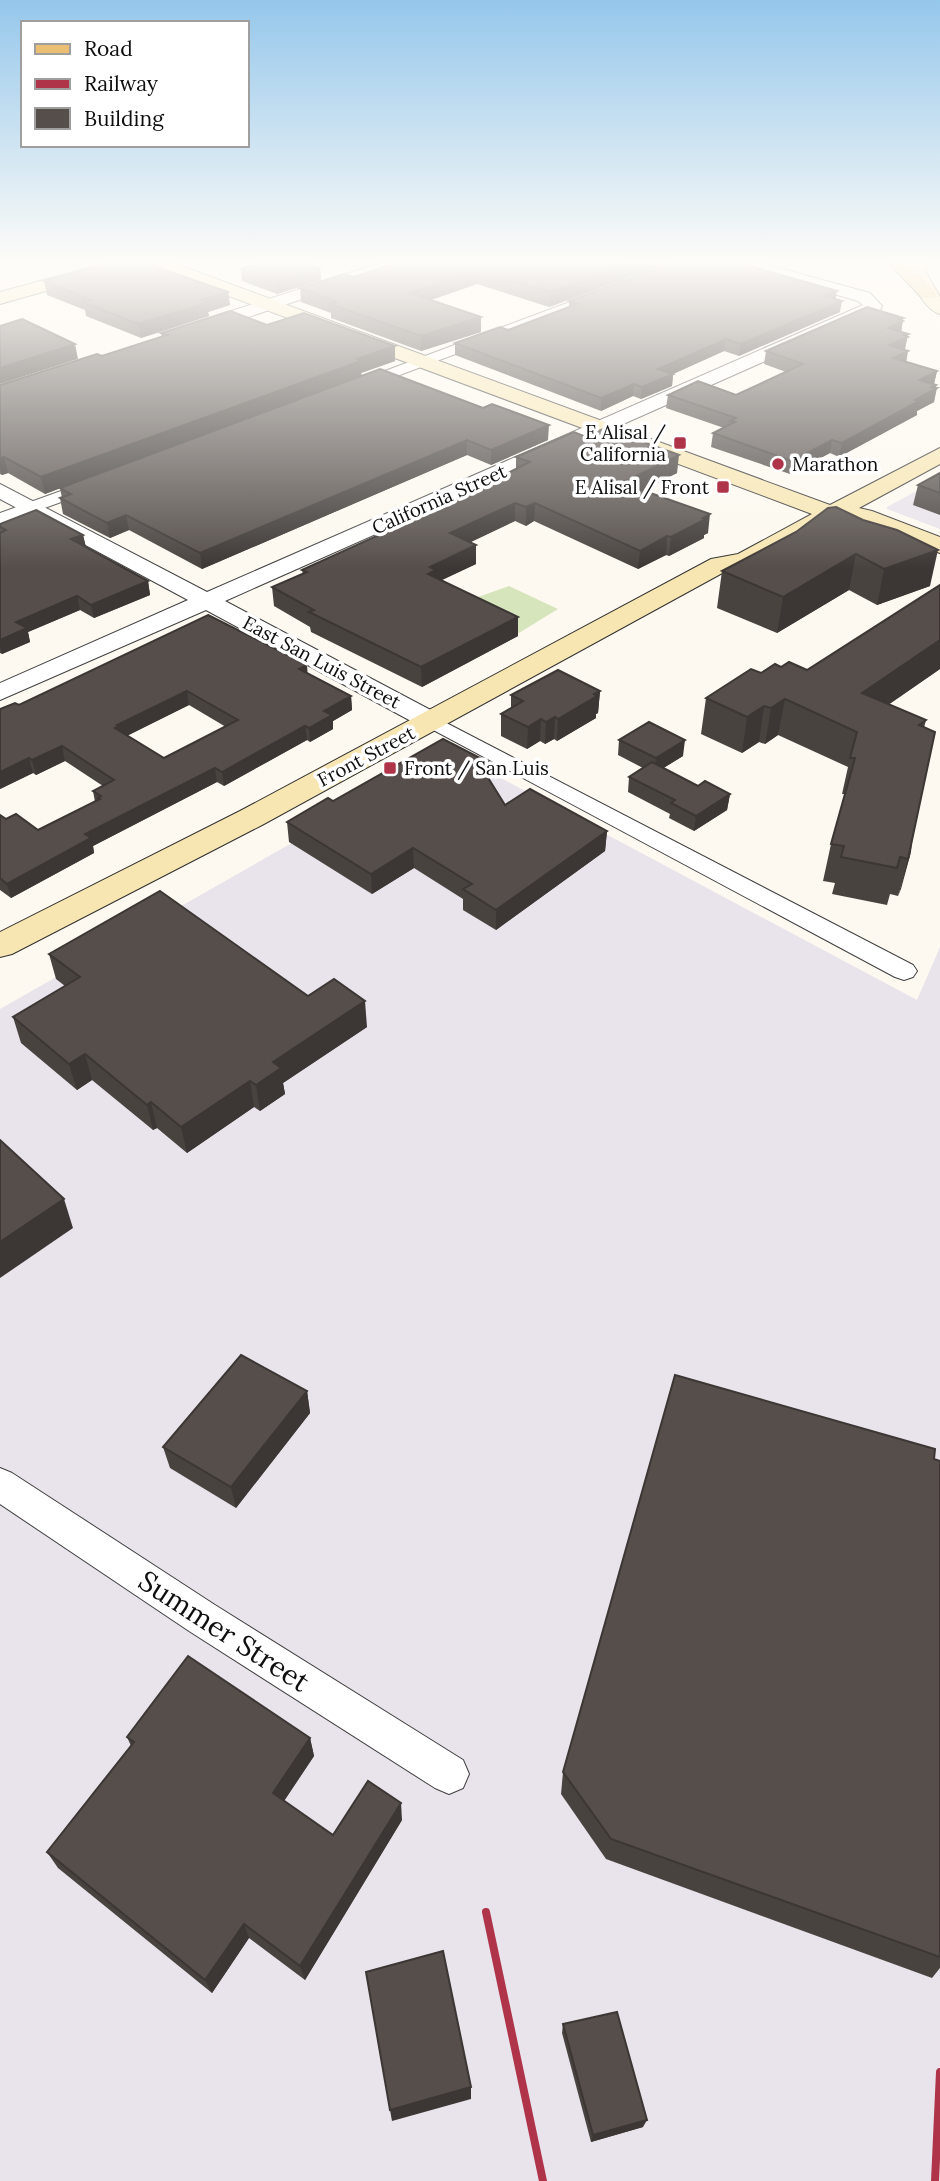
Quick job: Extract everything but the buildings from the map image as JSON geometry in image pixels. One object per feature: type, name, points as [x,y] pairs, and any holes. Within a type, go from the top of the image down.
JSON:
[{"type":"main road","points":[[437,366],[807,503],[834,514],[849,526],[940,562]]},
{"type":"main road","points":[[807,503],[939,444]]},
{"type":"main road","name":"Front Street","points":[[3,948],[251,818],[720,564],[744,561],[834,514],[939,444]]},
{"type":"main road","name":"Front Street","points":[[720,564],[720,551],[807,503]]},
{"type":"main road","points":[[834,514],[864,516],[940,545]]},
{"type":"street","points":[[342,392],[411,366]]},
{"type":"street","name":"California Street","points":[[0,692],[741,366]]},
{"type":"street","points":[[0,519],[115,476]]},
{"type":"street","name":"East San Luis Street","points":[[0,490],[904,971]]},
{"type":"street","name":"Summer Street","points":[[0,1485],[202,1618],[449,1774]]},
{"type":"shaded area","points":[[940,478],[940,529],[887,509],[887,507]]},
{"type":"shaded area","points":[[452,752],[917,1000],[940,947],[940,2181],[0,2181],[0,1009]]},
{"type":"green space","points":[[509,586],[558,609],[519,633],[465,609],[475,604],[478,597]]},
{"type":"railway","points":[[486,1912],[543,2181]]},
{"type":"railway","points":[[935,2181],[940,2072]]},
{"type":"place","name":"E Alisal / California","points":[[680,443]]},
{"type":"place","name":"Marathon","points":[[778,464]]},
{"type":"place","name":"E Alisal / Front","points":[[723,487]]},
{"type":"place","name":"Front / San Luis","points":[[390,768]]}]
